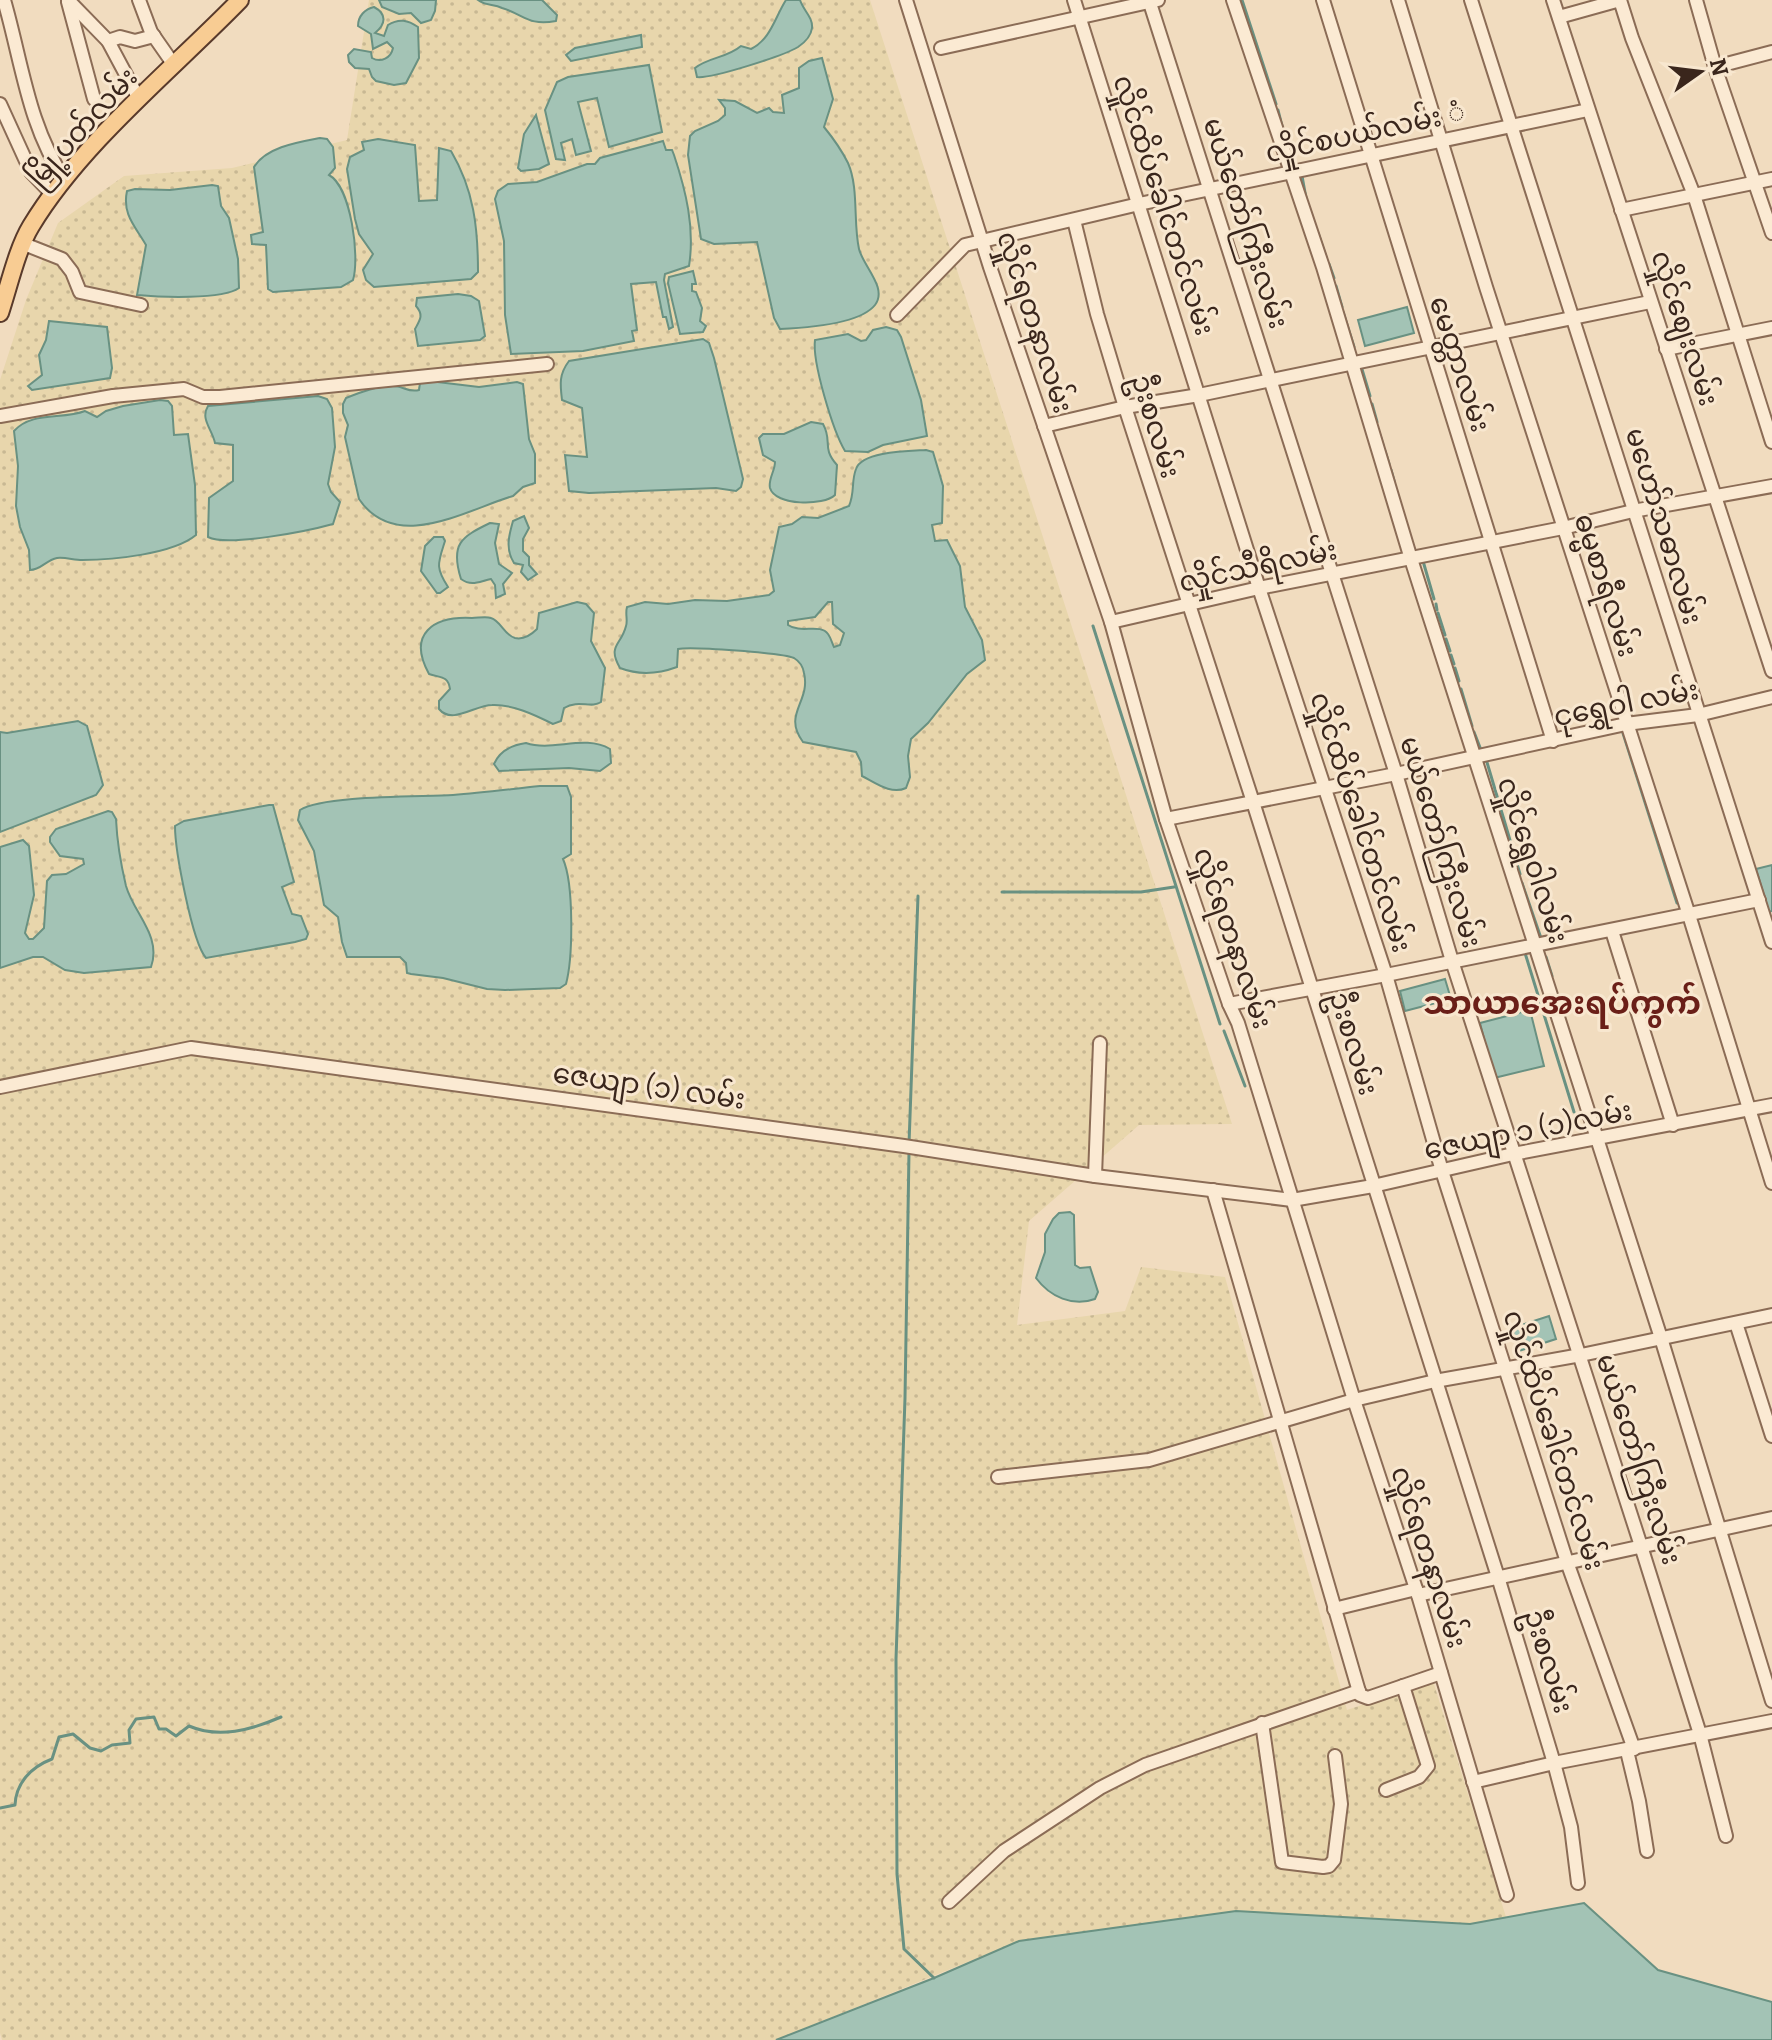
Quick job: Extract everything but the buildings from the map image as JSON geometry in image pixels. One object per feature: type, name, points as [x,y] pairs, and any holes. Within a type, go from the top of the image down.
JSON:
[{"type":"main road","name":"မြို့ပတ်လမ်း","points":[[0,313],[29,229],[53,195],[139,99],[234,3]]},
{"type":"street","points":[[4,0],[35,126],[65,180]]},
{"type":"street","points":[[67,0],[108,41],[139,99]]},
{"type":"street","points":[[67,0],[94,99]]},
{"type":"street","points":[[139,0],[154,36],[174,65]]},
{"type":"street","name":"လှိုင်ရတနာလမ်း","points":[[906,0],[1111,622],[1166,819],[1238,1023],[1354,1400],[1417,1592],[1507,1895]]},
{"type":"street","name":"လှိုင်ထိပ်ခေါင်တင်လမ်း","points":[[1074,0],[1259,588],[1386,975],[1442,1171],[1630,1750],[1647,1851]]},
{"type":"street","name":"လှိုင်ရွှေဝါလမ်း","points":[[1233,0],[1481,754],[1536,946],[1772,1701]]},
{"type":"street","name":"မေတ္တာလမ်း","points":[[1323,0],[1553,741]]},
{"type":"street","name":"ဓမ္မစာရီလမ်း","points":[[1398,0],[1772,1183]]},
{"type":"street","points":[[1471,0],[1510,126]]},
{"type":"street","name":"လှိုင်ဈေးလမ်း","points":[[1553,0],[1772,671]]},
{"type":"street","points":[[1559,17],[1620,0],[1694,195],[1772,442]]},
{"type":"street","points":[[1696,0],[1715,67],[1772,233]]},
{"type":"street","points":[[941,48],[1152,1]]},
{"type":"street","name":"မယ်တော်ကြီးလမ်း","points":[[1152,1],[1513,1154],[1581,1355],[1700,1734],[1726,1836]]},
{"type":"street","points":[[108,41],[120,37],[135,41],[154,36]]},
{"type":"street","points":[[1715,67],[1772,52]]},
{"type":"street","points":[[0,104],[31,172],[53,195]]},
{"type":"street","name":"လှိုင်စပယ်လမ်း ံ","points":[[897,315],[965,245],[1139,204],[1588,110]]},
{"type":"street","name":"မဟော်သဓာလမ်း","points":[[1510,126],[1772,942]]},
{"type":"street","points":[[1621,210],[1772,179]]},
{"type":"street","name":"ဦးစလမ်း","points":[[1074,220],[1097,314],[1125,407],[1498,1577],[1571,1827],[1578,1883]]},
{"type":"street","points":[[24,244],[62,259],[72,272],[80,292],[87,296],[141,305]]},
{"type":"street","points":[[1044,426],[1650,302]]},
{"type":"street","points":[[1666,349],[1772,328]]},
{"type":"street","points":[[0,416],[113,396],[184,389],[203,397],[220,397],[547,364]]},
{"type":"street","name":"လှိုင်သီရိလမ်း","points":[[1111,622],[1259,588],[1563,528],[1633,511],[1772,486]]},
{"type":"street","name":"ငုရွှေဝါ လမ်း","points":[[1166,819],[1396,774],[1626,724],[1698,715],[1772,697]]},
{"type":"street","points":[[1229,1004],[1759,900]]},
{"type":"street","points":[[1612,931],[1673,1125]]},
{"type":"street","points":[[1095,1176],[1100,1043]]},
{"type":"street","name":"ဇေယျာ (၁) လမ်း","points":[[0,1087],[191,1048],[920,1148],[1095,1176],[1292,1200]]},
{"type":"street","name":"ဇေယျာ ၁ (၁)လမ်း","points":[[1292,1200],[1772,1105]]},
{"type":"street","points":[[1213,1190],[1359,1691],[1363,1698],[1368,1698],[1441,1673]]},
{"type":"street","points":[[998,1477],[1149,1460],[1354,1400],[1435,1381],[1581,1355],[1772,1315]]},
{"type":"street","points":[[1736,1323],[1772,1436]]},
{"type":"street","points":[[1334,1609],[1772,1518]]},
{"type":"street","points":[[1386,1790],[1419,1777],[1428,1766],[1403,1686]]},
{"type":"street","points":[[949,1902],[1004,1851],[1100,1788],[1145,1765],[1359,1691]]},
{"type":"street","points":[[1473,1782],[1554,1763],[1772,1721]]},
{"type":"street","points":[[1262,1723],[1282,1862],[1323,1867],[1334,1860],[1341,1804],[1335,1756]]},
{"type":"shaded area","points":[[369,0],[870,0],[1232,1124],[1139,1125],[1029,1221],[1017,1325],[1125,1311],[1141,1267],[1225,1277],[1347,1710],[1433,1681],[1506,1917],[1470,1924],[1019,1941],[776,2040],[2,2040],[0,380],[26,300],[58,223],[124,176],[232,168],[347,140]]},
{"type":"shaded area","points":[[379,0],[436,0],[435,11],[431,20],[421,23],[411,13],[399,14],[382,7]]},
{"type":"shaded area","points":[[478,0],[542,0],[557,15],[556,21],[533,21]]},
{"type":"shaded area","points":[[786,0],[800,0],[811,20],[811,31],[803,43],[790,51],[747,66],[697,77],[695,68],[700,64],[741,46],[751,49],[758,45],[768,34]]},
{"type":"shaded area","points":[[374,7],[384,19],[375,33],[384,36],[388,25],[400,21],[418,27],[419,58],[406,83],[394,85],[376,81],[369,69],[355,68],[349,62],[348,55],[354,49],[371,52],[372,58],[379,60],[392,52],[393,48],[387,42],[373,49],[371,34],[358,26],[363,14]]},
{"type":"shaded area","points":[[641,35],[642,47],[571,61],[566,55],[575,48]]},
{"type":"shaded area","points":[[822,58],[833,99],[824,127],[848,163],[855,194],[859,249],[877,284],[878,298],[875,305],[857,317],[816,326],[780,329],[774,318],[757,242],[714,244],[701,239],[688,155],[690,136],[725,115],[725,108],[719,100],[735,101],[757,113],[769,108],[773,112],[784,113],[782,95],[799,88],[799,68],[809,61]]},
{"type":"shaded area","points":[[649,65],[662,132],[609,147],[597,98],[578,102],[591,151],[576,155],[572,139],[561,143],[565,160],[556,159],[545,110],[557,82],[568,77]]},
{"type":"shaded area","points":[[536,115],[549,164],[539,169],[521,171],[518,168],[524,134]]},
{"type":"shaded area","points":[[320,138],[327,139],[333,147],[335,168],[329,175],[343,193],[352,223],[355,256],[353,280],[341,287],[273,292],[268,289],[266,245],[252,244],[251,235],[263,232],[254,167],[275,150]]},
{"type":"shaded area","points":[[378,139],[415,145],[419,201],[437,200],[439,148],[451,151],[465,180],[476,225],[478,272],[471,279],[374,287],[366,280],[363,270],[373,254],[359,234],[347,169],[350,157],[364,150],[362,142]]},
{"type":"shaded area","points":[[663,141],[666,150],[672,150],[686,196],[691,238],[689,266],[665,274],[673,327],[669,329],[666,317],[663,317],[656,282],[631,284],[637,330],[632,331],[634,341],[583,351],[511,354],[505,315],[504,241],[495,199],[498,191],[508,184],[537,182],[595,164],[600,158]]},
{"type":"shaded area","points":[[218,186],[221,206],[229,218],[238,259],[239,288],[205,296],[137,295],[146,245],[128,213],[127,191]]},
{"type":"shaded area","points":[[693,271],[696,284],[692,284],[692,291],[696,292],[702,308],[700,321],[706,326],[703,332],[680,334],[669,277]]},
{"type":"shaded area","points":[[458,294],[479,301],[485,336],[480,340],[418,346],[415,329],[421,315],[416,306],[417,298]]},
{"type":"shaded area","points":[[1407,307],[1414,333],[1365,346],[1358,320]]},
{"type":"shaded area","points":[[49,321],[107,327],[112,368],[110,378],[32,390],[28,386],[42,375],[39,355],[46,340]]},
{"type":"shaded area","points":[[886,327],[897,330],[901,337],[921,400],[927,436],[883,445],[868,452],[845,451],[824,396],[815,340],[848,334],[861,341],[866,340],[873,330]]},
{"type":"shaded area","points":[[703,339],[709,343],[714,358],[743,479],[741,487],[736,491],[716,488],[589,493],[569,491],[565,455],[587,457],[582,408],[562,400],[561,379],[569,361]]},
{"type":"shaded area","points":[[429,381],[479,387],[517,382],[523,384],[529,439],[535,454],[535,483],[523,487],[513,496],[454,517],[412,526],[392,524],[374,515],[359,499],[345,437],[348,425],[343,404],[346,398],[369,390],[393,386],[415,391],[419,390],[420,383]]},
{"type":"shaded area","points":[[318,396],[327,399],[332,408],[335,447],[328,484],[340,502],[333,524],[250,539],[218,540],[208,537],[209,498],[233,481],[233,445],[215,443],[206,420],[208,406]]},
{"type":"shaded area","points":[[168,401],[172,406],[174,435],[188,434],[195,485],[196,535],[173,547],[142,555],[82,560],[57,558],[30,570],[29,550],[16,506],[18,466],[14,431],[38,418],[85,411],[97,417],[123,406]]},
{"type":"shaded area","points":[[811,422],[823,424],[826,430],[829,454],[837,465],[835,495],[821,501],[790,501],[774,494],[770,488],[775,462],[763,455],[759,438],[763,434],[784,434]]},
{"type":"shaded area","points":[[933,452],[943,486],[942,523],[932,525],[935,541],[947,540],[960,566],[965,607],[982,640],[985,660],[967,674],[928,723],[911,739],[908,756],[910,777],[906,788],[889,789],[862,776],[861,762],[856,752],[803,742],[795,723],[805,683],[803,669],[794,658],[756,652],[686,648],[678,649],[677,667],[641,673],[620,668],[615,650],[626,626],[627,607],[645,602],[727,601],[769,595],[774,591],[770,570],[779,527],[792,524],[802,517],[818,518],[849,506],[856,469],[867,459],[887,453]],"holes":[[[828,602],[832,602],[833,624],[844,633],[840,645],[834,647],[825,631],[788,625],[788,621],[815,617]]]},
{"type":"shaded area","points":[[524,516],[529,528],[523,539],[523,551],[537,574],[528,580],[521,572],[523,565],[514,563],[511,558],[509,547],[513,521]]},
{"type":"shaded area","points":[[490,523],[499,524],[495,543],[499,564],[512,573],[503,584],[505,594],[496,598],[491,579],[472,583],[461,579],[457,557],[460,543]]},
{"type":"shaded area","points":[[434,537],[443,537],[445,541],[439,565],[448,587],[440,593],[421,571],[425,546]]},
{"type":"shaded area","points":[[577,602],[586,604],[594,613],[591,641],[605,668],[601,702],[569,705],[564,708],[561,721],[553,724],[500,705],[485,706],[457,715],[439,709],[439,701],[450,689],[449,684],[445,679],[429,674],[421,648],[423,638],[435,624],[458,618],[487,617],[511,636],[521,638],[537,629],[539,613]]},
{"type":"shaded area","points":[[78,721],[87,726],[103,785],[96,795],[0,832],[0,732]]},
{"type":"shaded area","points":[[526,743],[547,746],[600,745],[610,749],[611,763],[600,771],[569,768],[499,771],[494,764],[500,755],[511,747]]},
{"type":"shaded area","points":[[567,786],[571,797],[571,854],[563,859],[569,885],[571,921],[566,984],[560,988],[487,989],[407,973],[406,963],[400,957],[347,957],[338,917],[324,905],[314,851],[298,820],[300,810],[350,799],[453,795]]},
{"type":"shaded area","points":[[273,805],[294,882],[282,887],[292,914],[301,916],[308,934],[306,939],[206,958],[190,916],[175,826],[184,821]]},
{"type":"shaded area","points":[[108,811],[116,819],[126,886],[153,945],[151,967],[84,973],[65,970],[43,957],[33,957],[0,968],[0,847],[23,840],[29,846],[34,895],[25,933],[33,939],[44,928],[47,881],[52,875],[66,874],[84,864],[83,859],[60,856],[50,837],[56,829]]},
{"type":"shaded area","points":[[1772,865],[1772,911],[1769,912],[1756,869]]},
{"type":"shaded area","points":[[1445,979],[1451,999],[1405,1011],[1400,991]]},
{"type":"shaded area","points":[[1530,1010],[1544,1066],[1494,1078],[1480,1023]]},
{"type":"shaded area","points":[[1070,1212],[1074,1215],[1075,1265],[1090,1267],[1098,1292],[1095,1299],[1087,1301],[1062,1299],[1036,1278],[1045,1252],[1045,1234],[1059,1213]]},
{"type":"shaded area","points":[[1549,1316],[1556,1339],[1519,1351],[1512,1328]]},
{"type":"shaded area","points":[[1584,1903],[1658,1970],[1772,2002],[1772,2040],[776,2040],[1019,1941],[1236,1911],[1470,1924]]},
{"type":"waterway","points":[[1242,0],[1276,104]]},
{"type":"waterway","points":[[1278,110],[1284,134]]},
{"type":"waterway","points":[[1302,176],[1306,198]]},
{"type":"waterway","points":[[1309,207],[1313,219]]},
{"type":"waterway","points":[[1318,233],[1326,257]]},
{"type":"waterway","points":[[1329,264],[1334,278]]},
{"type":"waterway","points":[[1336,286],[1342,307]]},
{"type":"waterway","points":[[1343,312],[1354,347]]},
{"type":"waterway","points":[[1361,366],[1370,396]]},
{"type":"waterway","points":[[1372,404],[1377,422]]},
{"type":"waterway","points":[[1378,429],[1383,445]]},
{"type":"waterway","points":[[1385,451],[1389,464]]},
{"type":"waterway","points":[[1391,470],[1394,481]]},
{"type":"waterway","points":[[1423,561],[1434,599]]},
{"type":"waterway","points":[[1436,604],[1437,610]]},
{"type":"waterway","points":[[1438,613],[1445,635]]},
{"type":"waterway","points":[[1093,626],[1220,1024]]},
{"type":"waterway","points":[[1446,639],[1450,651]]},
{"type":"waterway","points":[[1451,655],[1454,664]]},
{"type":"waterway","points":[[1455,668],[1459,681]]},
{"type":"waterway","points":[[1461,689],[1472,726]]},
{"type":"waterway","points":[[1619,731],[1622,730],[1677,903]]},
{"type":"waterway","points":[[1474,732],[1481,750]]},
{"type":"waterway","points":[[1486,759],[1520,874]]},
{"type":"waterway","points":[[1522,883],[1542,941]]},
{"type":"waterway","points":[[1002,892],[1141,892],[1174,887]]},
{"type":"waterway","points":[[909,1144],[918,896]]},
{"type":"waterway","points":[[1525,953],[1574,1112]]},
{"type":"waterway","points":[[1546,957],[1552,976]]},
{"type":"waterway","points":[[1224,1031],[1245,1086]]},
{"type":"waterway","points":[[909,1152],[896,1659],[897,1874],[904,1949],[934,1978]]},
{"type":"waterway","points":[[0,1808],[15,1805],[22,1783],[31,1771],[52,1759],[59,1737],[73,1734],[90,1748],[101,1751],[112,1745],[130,1743],[129,1730],[136,1719],[154,1717],[159,1729],[166,1729],[176,1736],[189,1726],[212,1732],[235,1731],[281,1717]]},
{"type":"district","name":"သာယာအေးရပ်ကွက်","points":[[1562,1003]]}]
